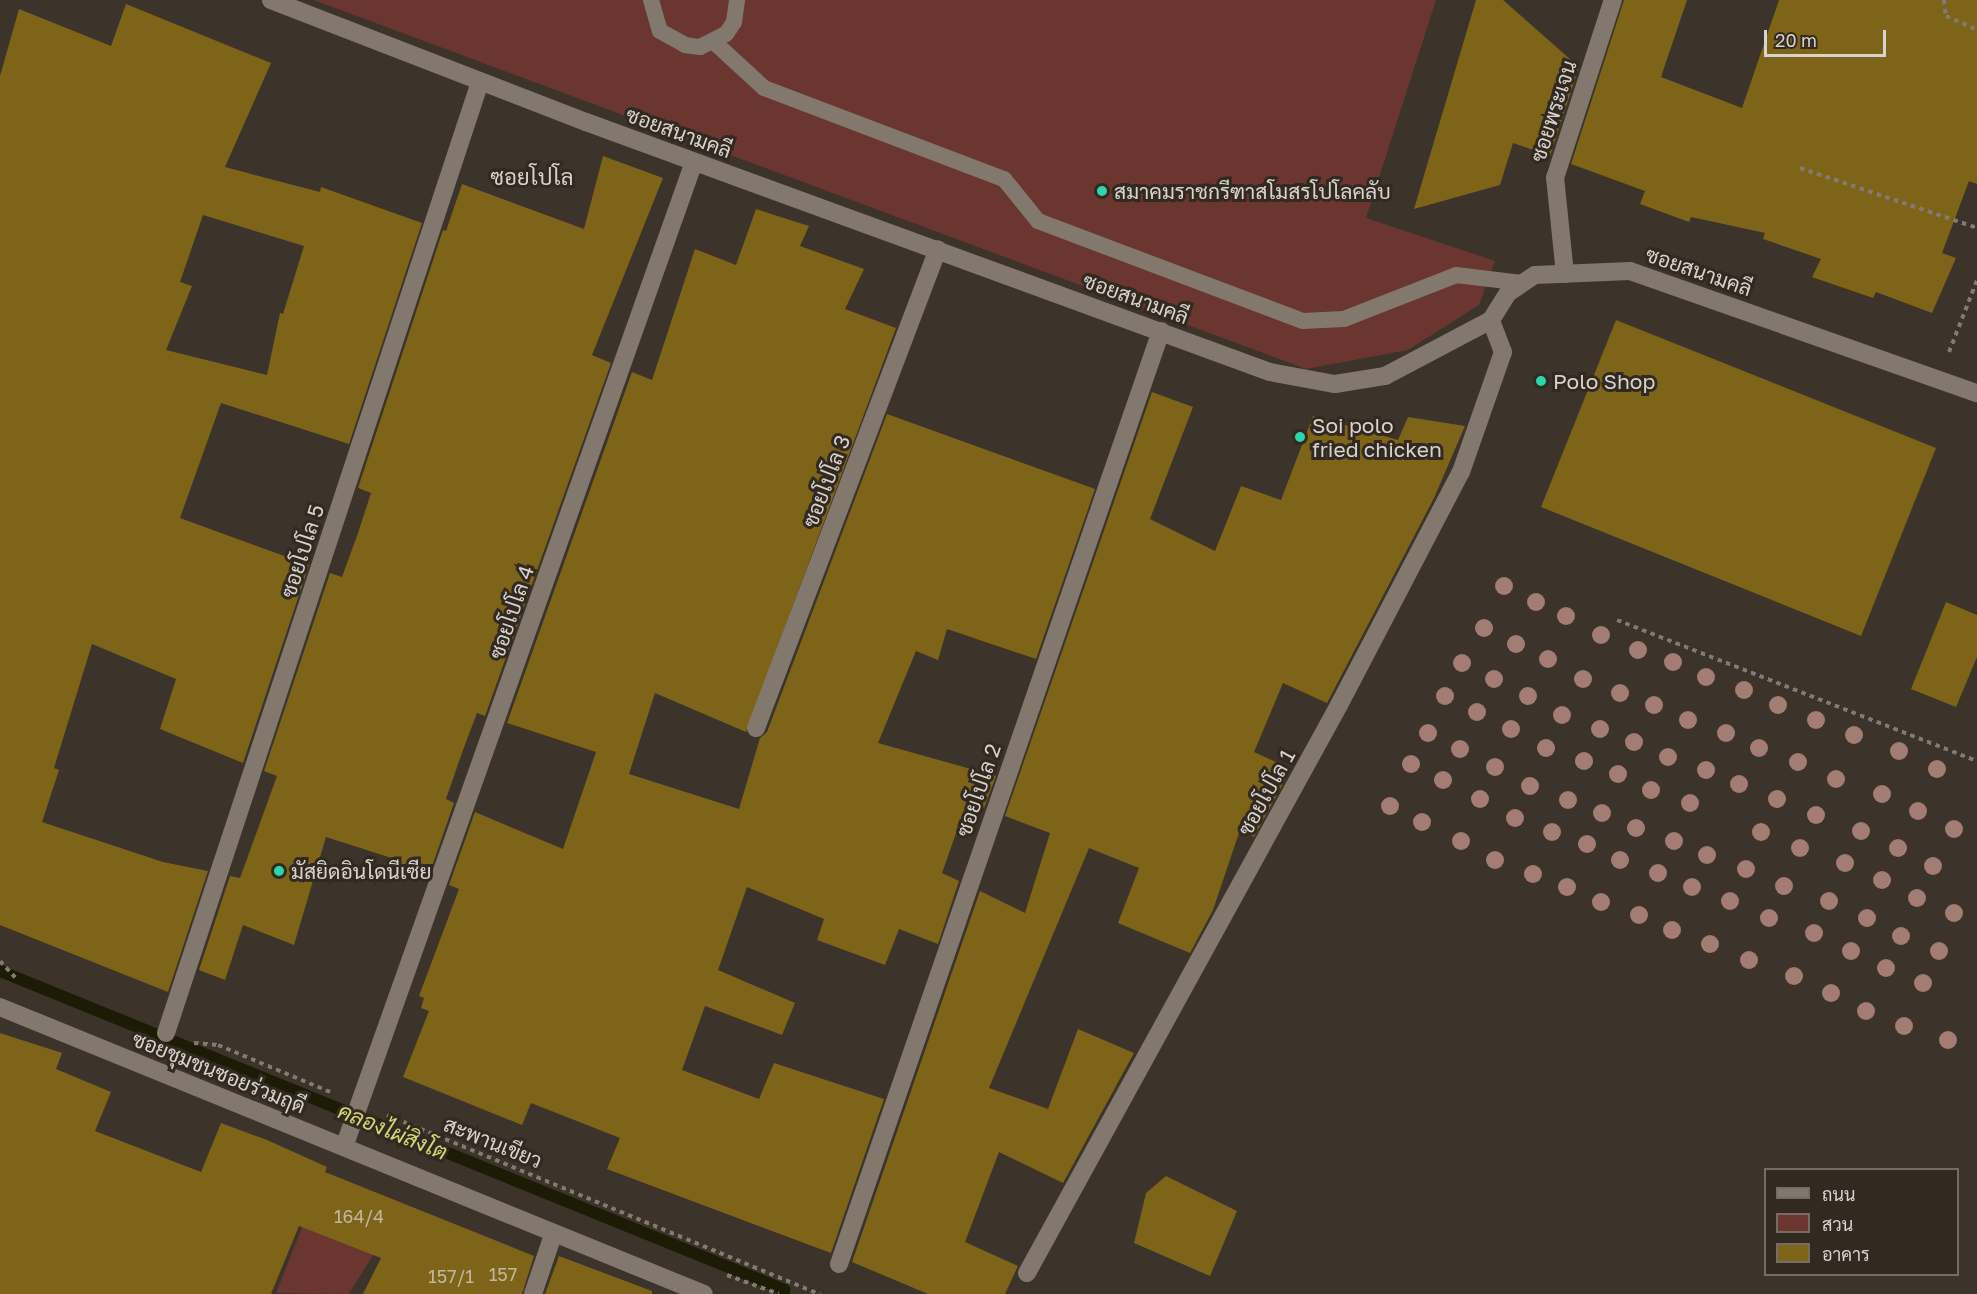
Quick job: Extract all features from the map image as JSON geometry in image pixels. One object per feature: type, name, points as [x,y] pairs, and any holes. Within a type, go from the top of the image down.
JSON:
[{"type":"street","name":"ซอยสนามคลี","points":[[271,0],[480,82],[694,162],[938,249],[1270,372],[1335,384],[1385,376],[1491,320],[1508,293],[1535,275],[1630,271],[1977,393]]},
{"type":"street","name":"ซอยพระเจน","points":[[1564,274],[1555,178],[1613,0]]},
{"type":"street","name":"ซอยโปโล 5","points":[[166,1034],[480,82]]},
{"type":"street","name":"ซอยโปโล 4","points":[[344,1147],[694,162]]},
{"type":"street","name":"ซอยโปโล 3","points":[[756,728],[938,249]]},
{"type":"street","name":"ซอยโปโล 1","points":[[1027,1273],[1333,715],[1461,472],[1503,352],[1491,320]]},
{"type":"street","name":"ซอยโปโล 2","points":[[839,1264],[1161,331]]},
{"type":"street","name":"ซอยชุมชนซอยร่วมฤดี","points":[[0,1007],[704,1294]]},
{"type":"street","points":[[533,1294],[553,1234]]},
{"type":"lane","points":[[651,0],[660,31],[671,40],[692,46],[714,42],[734,22],[737,0]]},
{"type":"lane","points":[[714,42],[764,88],[1004,179],[1038,221],[1304,321],[1344,319],[1456,275],[1522,282]]},
{"type":"path","points":[[1944,0],[1946,16],[1977,30]]},
{"type":"path","points":[[1800,168],[1977,228]]},
{"type":"path","points":[[1938,380],[1977,280]]},
{"type":"path","points":[[1617,620],[1977,761]]},
{"type":"path","points":[[0,961],[26,990]]},
{"type":"path","points":[[183,1042],[218,1045],[339,1095]]},
{"type":"path","name":"สะพานเขียว","points":[[382,1113],[820,1294]]},
{"type":"green space","name":"สมาคมราชกรีฑาสโมสรโปโลคลับ","points":[[314,0],[1436,0],[1366,218],[1495,261],[1479,305],[1408,350],[1306,369]]},
{"type":"green space","points":[[307,1215],[381,1242],[349,1294],[276,1293]]},
{"type":"building","points":[[1476,0],[1503,0],[1579,67],[1550,156],[1513,143],[1500,185],[1414,209]]},
{"type":"building","points":[[1624,0],[1687,0],[1661,77],[1742,108],[1779,0],[1977,0],[1977,184],[1969,181],[1942,253],[1956,258],[1932,313],[1876,292],[1873,298],[1812,277],[1821,259],[1763,239],[1765,233],[1691,217],[1689,222],[1640,204],[1645,191],[1571,164]]},
{"type":"building","points":[[126,4],[271,63],[225,167],[320,192],[321,187],[422,223],[349,444],[221,403],[180,518],[309,565],[243,763],[160,729],[176,679],[92,644],[54,768],[59,770],[42,822],[163,862],[208,871],[168,992],[0,925],[0,76],[19,9],[111,46]],"holes":[[[203,215],[304,246],[283,314],[280,313],[267,375],[166,350],[192,286],[180,282]]]},
{"type":"building","points":[[603,156],[663,178],[592,355],[611,363],[485,716],[477,713],[463,750],[446,799],[454,803],[428,878],[399,869],[401,861],[326,837],[294,945],[243,925],[225,980],[199,970],[230,876],[240,878],[277,776],[264,771],[330,573],[342,577],[358,533],[371,493],[358,488],[443,230],[446,231],[462,184],[584,229]]},
{"type":"building","points":[[756,209],[809,226],[800,246],[864,269],[845,309],[896,328],[746,732],[655,693],[629,774],[739,809],[760,738],[767,732],[887,414],[1095,489],[1036,659],[947,629],[938,660],[916,651],[878,743],[996,776],[984,808],[967,802],[942,873],[959,881],[938,944],[899,929],[885,965],[817,940],[824,919],[747,887],[718,970],[795,1003],[782,1035],[705,1006],[682,1070],[759,1099],[774,1063],[884,1099],[831,1253],[607,1169],[620,1138],[531,1103],[522,1125],[403,1077],[429,1011],[421,1008],[424,998],[419,996],[459,889],[449,885],[475,812],[563,849],[596,752],[507,723],[632,372],[652,380],[695,249],[736,265]]},
{"type":"building","points":[[1616,320],[1936,448],[1861,636],[1541,507]]},
{"type":"building","points":[[1152,392],[1193,407],[1150,519],[1215,551],[1241,486],[1281,500],[1313,416],[1398,440],[1408,417],[1465,426],[1434,498],[1327,703],[1283,683],[1254,752],[1291,769],[1254,837],[1240,830],[1213,910],[1190,953],[1118,923],[1139,868],[1089,848],[989,1088],[1048,1109],[1078,1029],[1134,1053],[1063,1183],[999,1152],[965,1242],[1018,1266],[1005,1294],[928,1294],[852,1262],[980,891],[1025,913],[1050,833],[1005,816]]},
{"type":"building","points":[[1946,602],[1977,615],[1977,657],[1956,707],[1911,689]]},
{"type":"building","points":[[0,1033],[62,1053],[56,1069],[111,1092],[95,1131],[201,1172],[221,1123],[267,1140],[327,1167],[325,1172],[534,1256],[522,1294],[363,1294],[381,1258],[299,1226],[271,1294],[0,1294]]},
{"type":"building","points":[[1166,1176],[1237,1211],[1210,1276],[1134,1243],[1146,1193]]},
{"type":"building","points":[[559,1256],[652,1291],[652,1294],[545,1294]]},
{"type":"waterway","name":"คลองไผ่สิงโต","points":[[0,971],[785,1290]]},
{"type":"place","name":"สมาคมราชกรีฑาสโมสรโปโลคลับ","points":[[1102,191]]},
{"type":"place","name":"Polo Shop","points":[[1541,381]]},
{"type":"place","name":"Soi polo fried chicken","points":[[1300,437]]},
{"type":"place","name":"มัสยิดอินโดนีเซีย","points":[[279,871]]},
{"type":"district","name":"ซอยโปโล","points":[[532,177]]}]
